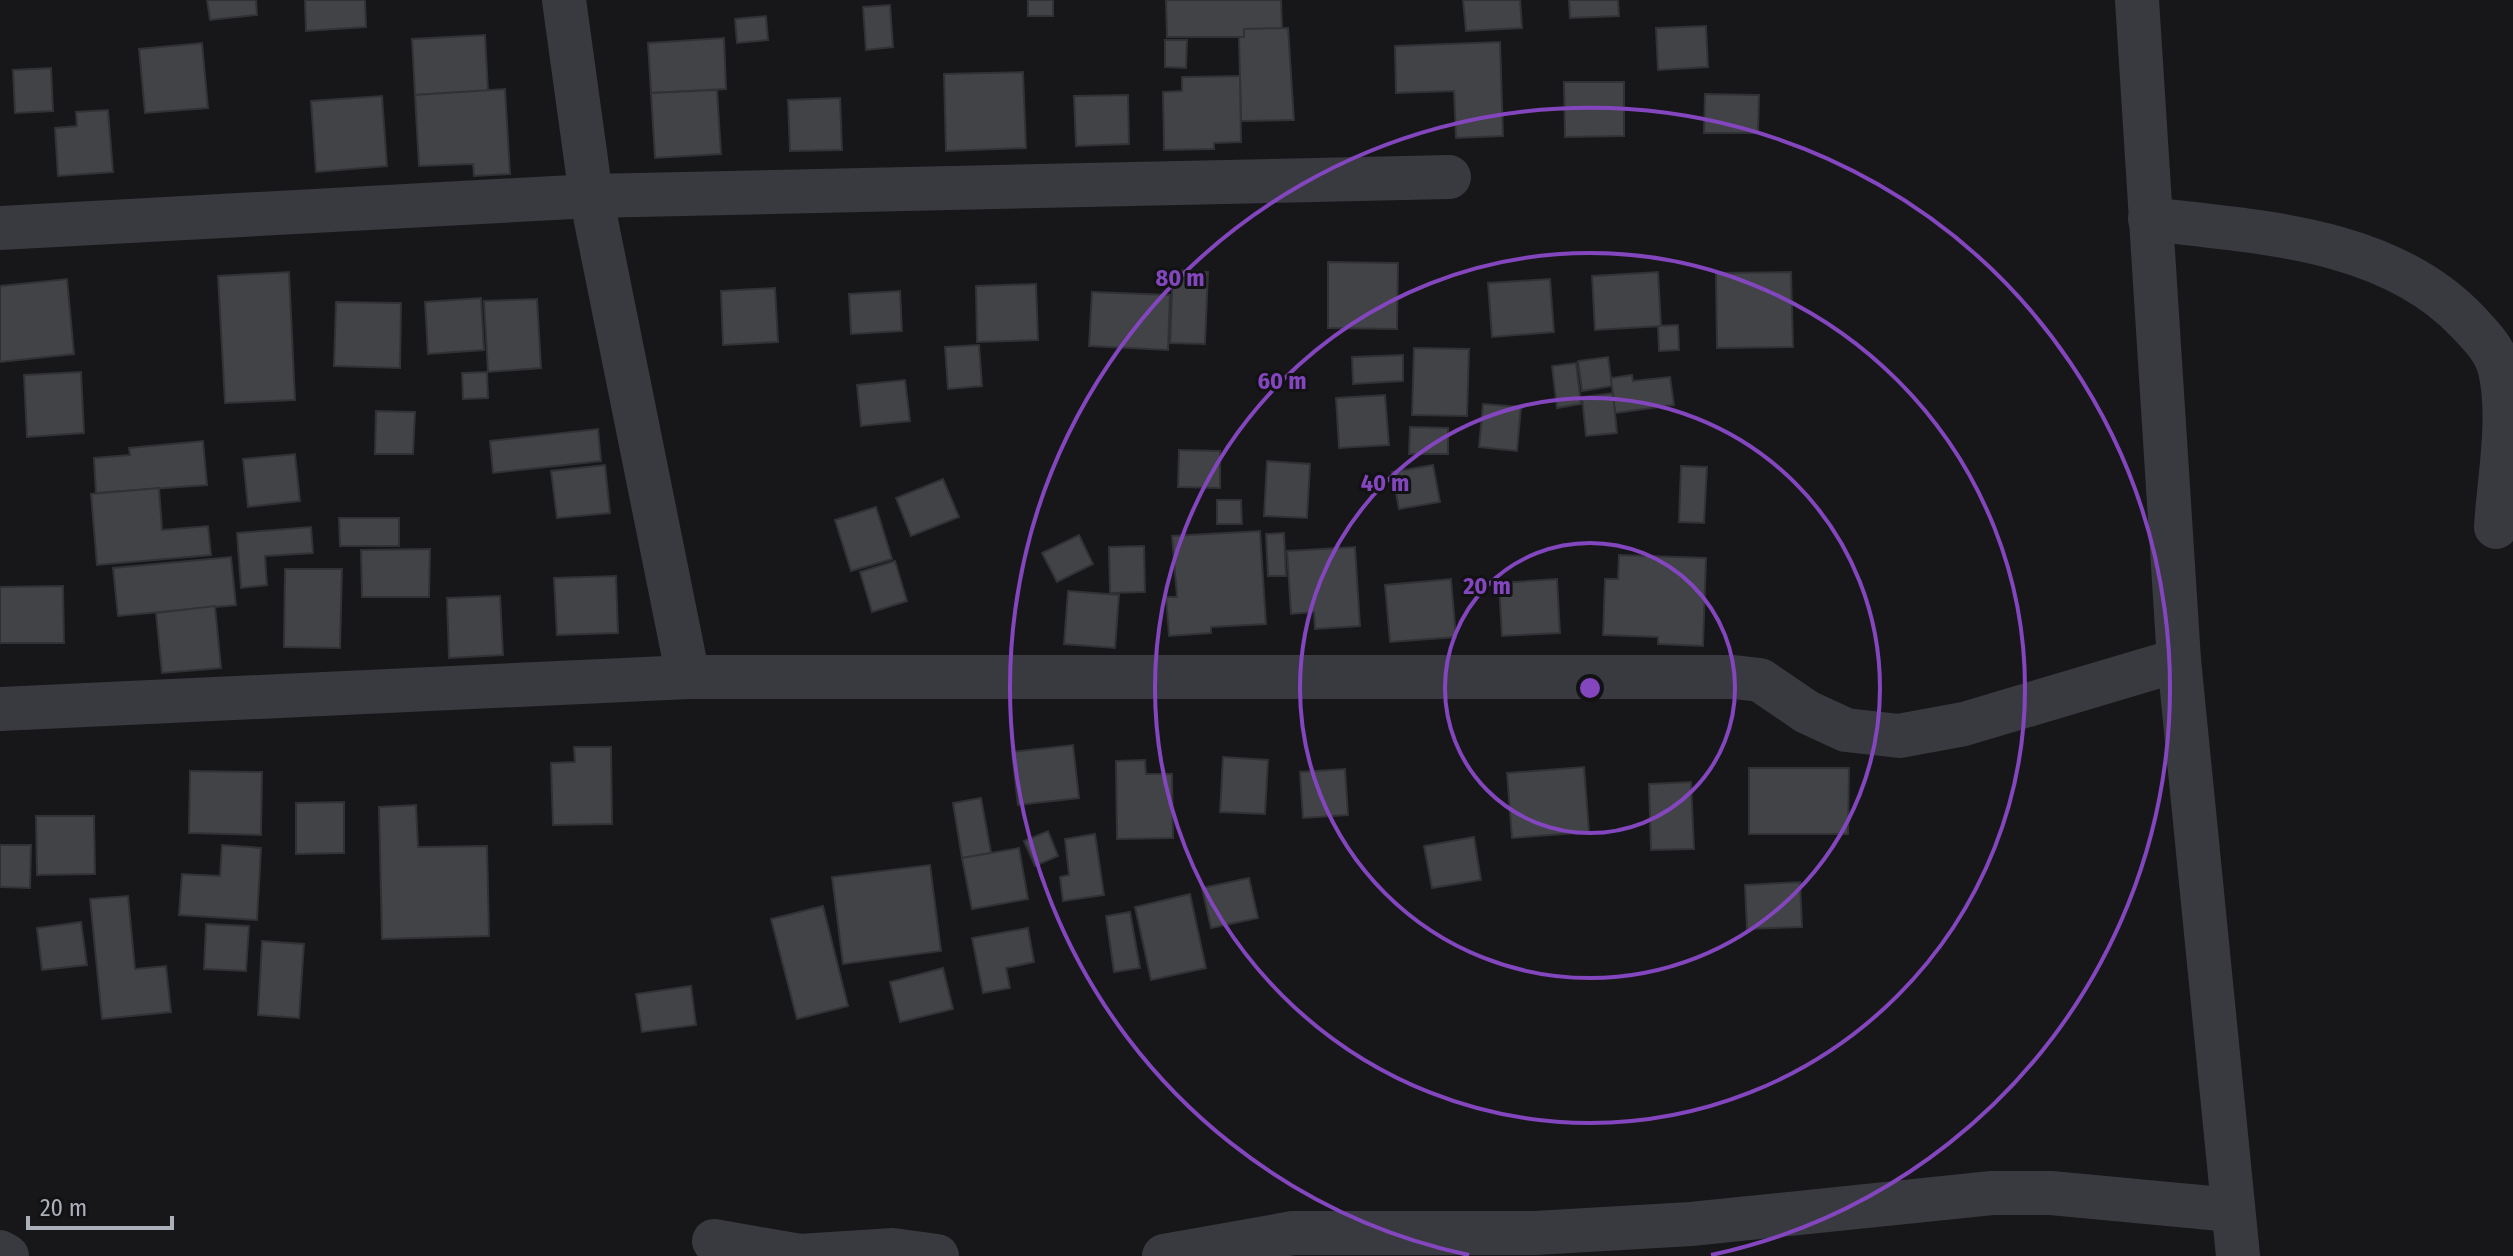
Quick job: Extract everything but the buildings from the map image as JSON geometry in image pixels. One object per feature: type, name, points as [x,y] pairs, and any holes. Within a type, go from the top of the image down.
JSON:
[{"type":"street","points":[[564,0],[591,196],[688,677]]},
{"type":"street","points":[[2137,0],[2179,660],[2238,1256]]},
{"type":"street","points":[[0,228],[591,196],[1449,177]]},
{"type":"street","points":[[2150,219],[2296,237],[2400,269],[2454,307],[2491,346],[2500,370],[2503,415],[2496,527]]},
{"type":"street","points":[[0,709],[688,677],[1734,677],[1760,680],[1807,712],[1846,730],[1899,736],[1964,724],[2179,660]]},
{"type":"street","points":[[1164,1256],[1293,1233],[1536,1245],[1691,1224],[1992,1193],[2051,1193],[2232,1210]]},
{"type":"street","points":[[714,1241],[800,1256],[893,1250],[937,1256]]},
{"type":"street","points":[[0,1252],[7,1256]]}]
